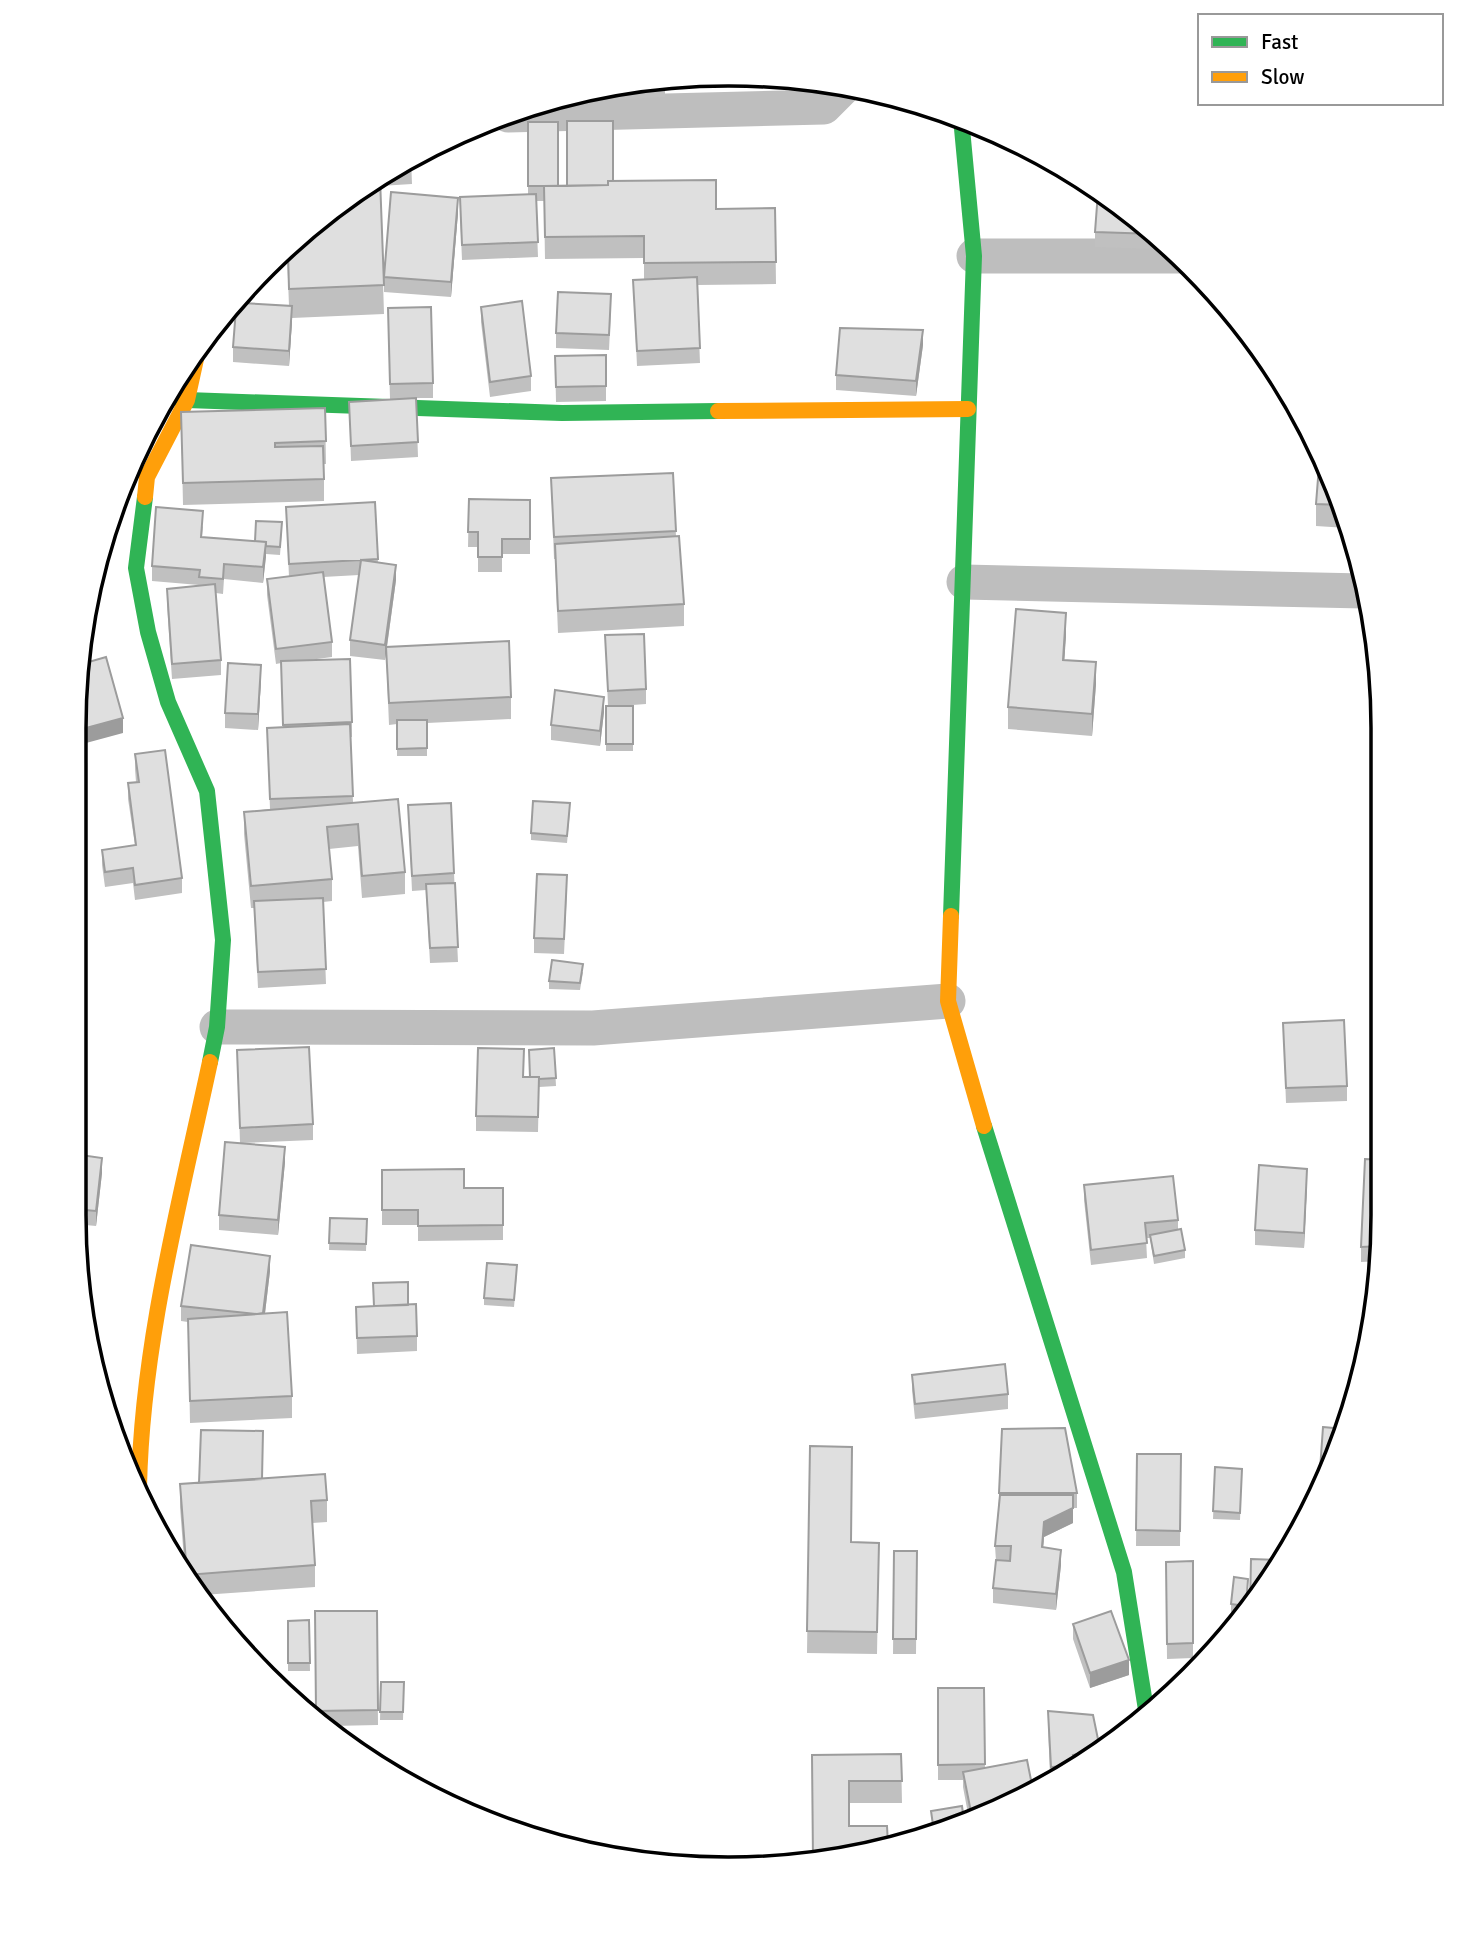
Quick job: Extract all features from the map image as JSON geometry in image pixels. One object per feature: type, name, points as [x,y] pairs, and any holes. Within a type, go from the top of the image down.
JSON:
[{"type":"street","points":[[541,114],[824,107],[836,95]]},
{"type":"street","points":[[962,130],[974,256],[948,1001],[1006,1201],[1125,1572],[1145,1704]]},
{"type":"street","points":[[974,256],[1164,256]]},
{"type":"street","points":[[139,1469],[139,1438],[160,1296],[217,1027],[223,940],[206,791],[168,702],[148,632],[136,568],[147,477],[187,400],[193,373]]},
{"type":"street","points":[[178,398],[562,413],[968,409]]},
{"type":"street","points":[[964,582],[1356,591]]},
{"type":"street","points":[[217,1027],[593,1028],[948,1001]]},
{"type":"building","points":[[567,121],[613,121],[613,181],[608,181],[608,185],[567,186]]},
{"type":"building","points":[[528,122],[558,122],[558,186],[528,186]]},
{"type":"building","points":[[716,180],[716,209],[775,208],[776,262],[644,263],[644,236],[545,237],[544,186],[608,185],[608,181]]},
{"type":"building","points":[[380,188],[384,285],[289,289],[288,261],[337,219]]},
{"type":"building","points":[[391,192],[458,198],[451,282],[384,277]]},
{"type":"building","points":[[536,194],[538,242],[462,245],[460,197]]},
{"type":"building","points":[[1097,202],[1138,233],[1095,232]]},
{"type":"building","points":[[697,277],[700,348],[637,351],[633,280]]},
{"type":"building","points":[[558,292],[611,294],[609,335],[556,333]]},
{"type":"building","points":[[522,301],[531,376],[490,382],[481,307]]},
{"type":"building","points":[[247,303],[292,306],[289,351],[233,347],[235,317]]},
{"type":"building","points":[[431,307],[433,383],[390,384],[388,308]]},
{"type":"building","points":[[840,328],[923,330],[916,381],[836,375]]},
{"type":"building","points":[[606,355],[606,386],[556,387],[555,356]]},
{"type":"building","points":[[416,398],[418,442],[351,446],[349,402]]},
{"type":"building","points":[[325,408],[326,441],[275,443],[275,447],[323,446],[324,479],[183,483],[181,412]]},
{"type":"building","points":[[673,473],[676,531],[554,537],[551,478]]},
{"type":"building","points":[[1318,475],[1330,505],[1316,504]]},
{"type":"building","points":[[469,499],[530,500],[530,539],[502,539],[502,557],[478,557],[478,532],[468,532]]},
{"type":"building","points":[[375,502],[378,559],[289,564],[286,507]]},
{"type":"building","points":[[156,507],[203,511],[201,537],[266,542],[263,567],[224,564],[223,579],[199,577],[200,570],[152,566]]},
{"type":"building","points":[[256,521],[282,522],[280,547],[266,546],[266,542],[255,541]]},
{"type":"building","points":[[679,536],[684,604],[558,611],[555,544]]},
{"type":"building","points":[[361,560],[396,565],[385,645],[350,640]]},
{"type":"building","points":[[323,572],[332,642],[276,649],[267,579]]},
{"type":"building","points":[[215,584],[221,660],[172,664],[167,589]]},
{"type":"building","points":[[1016,609],[1066,613],[1063,660],[1096,662],[1092,714],[1008,707]]},
{"type":"building","points":[[644,634],[646,689],[608,691],[605,635]]},
{"type":"building","points":[[509,641],[511,697],[389,703],[386,647]]},
{"type":"building","points":[[106,657],[123,718],[86,728],[87,686],[89,662]]},
{"type":"building","points":[[350,659],[352,722],[283,725],[281,661]]},
{"type":"building","points":[[228,663],[261,665],[258,714],[225,713]]},
{"type":"building","points":[[555,690],[604,697],[600,731],[551,725]]},
{"type":"building","points":[[606,706],[633,706],[633,744],[606,744]]},
{"type":"building","points":[[397,720],[427,720],[427,748],[397,749]]},
{"type":"building","points":[[350,724],[353,796],[270,799],[267,728]]},
{"type":"building","points":[[165,750],[182,878],[135,885],[133,868],[105,872],[102,850],[136,845],[128,783],[139,782],[135,754]]},
{"type":"building","points":[[398,799],[405,872],[362,876],[358,824],[327,827],[332,879],[251,886],[244,812]]},
{"type":"building","points":[[533,801],[570,803],[567,836],[531,833]]},
{"type":"building","points":[[451,803],[454,873],[412,876],[408,805]]},
{"type":"building","points":[[537,874],[567,875],[564,939],[534,938]]},
{"type":"building","points":[[455,883],[458,947],[430,948],[426,884]]},
{"type":"building","points":[[323,898],[326,969],[258,972],[254,901]]},
{"type":"building","points":[[552,960],[583,964],[580,983],[549,981]]},
{"type":"building","points":[[1344,1020],[1347,1086],[1286,1088],[1283,1023]]},
{"type":"building","points":[[309,1047],[313,1124],[240,1128],[237,1050]]},
{"type":"building","points":[[478,1048],[524,1049],[523,1077],[539,1077],[538,1117],[476,1116]]},
{"type":"building","points":[[554,1048],[556,1078],[530,1077],[529,1050]]},
{"type":"building","points":[[225,1142],[285,1147],[278,1220],[219,1215]]},
{"type":"building","points":[[86,1156],[102,1158],[96,1211],[86,1210]]},
{"type":"building","points":[[1365,1159],[1371,1159],[1370,1247],[1361,1247]]},
{"type":"building","points":[[1259,1165],[1307,1169],[1304,1233],[1255,1230]]},
{"type":"building","points":[[464,1169],[464,1188],[503,1188],[503,1225],[418,1226],[418,1210],[382,1210],[382,1170]]},
{"type":"building","points":[[1173,1176],[1178,1220],[1145,1223],[1147,1243],[1091,1250],[1084,1185]]},
{"type":"building","points":[[330,1218],[367,1219],[366,1244],[329,1243]]},
{"type":"building","points":[[1181,1229],[1185,1250],[1154,1256],[1150,1235]]},
{"type":"building","points":[[191,1245],[270,1256],[263,1313],[181,1306]]},
{"type":"building","points":[[487,1263],[517,1265],[514,1300],[484,1298]]},
{"type":"building","points":[[408,1282],[408,1305],[374,1306],[373,1283]]},
{"type":"building","points":[[416,1304],[417,1336],[357,1338],[356,1307]]},
{"type":"building","points":[[287,1312],[292,1396],[190,1401],[188,1319]]},
{"type":"building","points":[[1005,1364],[1008,1394],[915,1404],[912,1375]]},
{"type":"building","points":[[1323,1427],[1334,1428],[1322,1460],[1320,1464]]},
{"type":"building","points":[[1065,1428],[1077,1493],[999,1493],[1002,1429]]},
{"type":"building","points":[[201,1430],[263,1431],[262,1479],[199,1483]]},
{"type":"building","points":[[810,1446],[852,1447],[851,1542],[879,1543],[877,1632],[807,1631]]},
{"type":"building","points":[[1137,1454],[1181,1454],[1180,1531],[1136,1530]]},
{"type":"building","points":[[1215,1467],[1242,1469],[1240,1513],[1213,1511]]},
{"type":"building","points":[[325,1474],[327,1500],[311,1501],[315,1565],[196,1574],[186,1558],[180,1484]]},
{"type":"building","points":[[1000,1495],[1073,1495],[1073,1508],[1044,1522],[1042,1547],[1061,1550],[1056,1594],[993,1588],[996,1560],[1010,1561],[1011,1546],[995,1546]]},
{"type":"building","points":[[894,1551],[917,1551],[916,1639],[893,1639]]},
{"type":"building","points":[[1251,1559],[1271,1560],[1263,1572],[1250,1589]]},
{"type":"building","points":[[1193,1561],[1193,1643],[1167,1644],[1166,1562]]},
{"type":"building","points":[[1234,1577],[1248,1579],[1247,1594],[1239,1605],[1231,1604]]},
{"type":"building","points":[[315,1611],[377,1611],[378,1710],[321,1711],[316,1707]]},
{"type":"building","points":[[1111,1611],[1129,1660],[1090,1673],[1073,1624]]},
{"type":"building","points":[[309,1620],[310,1663],[288,1663],[288,1621]]},
{"type":"building","points":[[381,1682],[404,1682],[403,1712],[380,1712]]},
{"type":"building","points":[[938,1688],[984,1688],[985,1764],[938,1765]]},
{"type":"building","points":[[1048,1711],[1093,1715],[1098,1740],[1057,1767],[1051,1767]]},
{"type":"building","points":[[901,1754],[902,1781],[849,1781],[849,1826],[887,1826],[888,1837],[813,1852],[812,1755]]},
{"type":"building","points":[[1027,1760],[1031,1781],[970,1809],[963,1772]]},
{"type":"building","points":[[962,1806],[963,1812],[933,1824],[931,1811]]},
{"type":"traffic: fast","points":[[951,916],[974,256],[962,130]]},
{"type":"traffic: fast","points":[[178,398],[562,413],[718,411]]},
{"type":"traffic: fast","points":[[145,497],[136,568],[148,632],[168,702],[207,791],[223,940],[217,1027],[210,1062]]},
{"type":"traffic: fast","points":[[984,1126],[1124,1572],[1145,1704]]},
{"type":"traffic: slow","points":[[145,497],[147,477],[187,400],[193,373]]},
{"type":"traffic: slow","points":[[718,411],[968,409]]},
{"type":"traffic: slow","points":[[951,916],[948,1001],[984,1126]]},
{"type":"traffic: slow","points":[[140,1471],[147,1380],[164,1273],[210,1062]]}]
